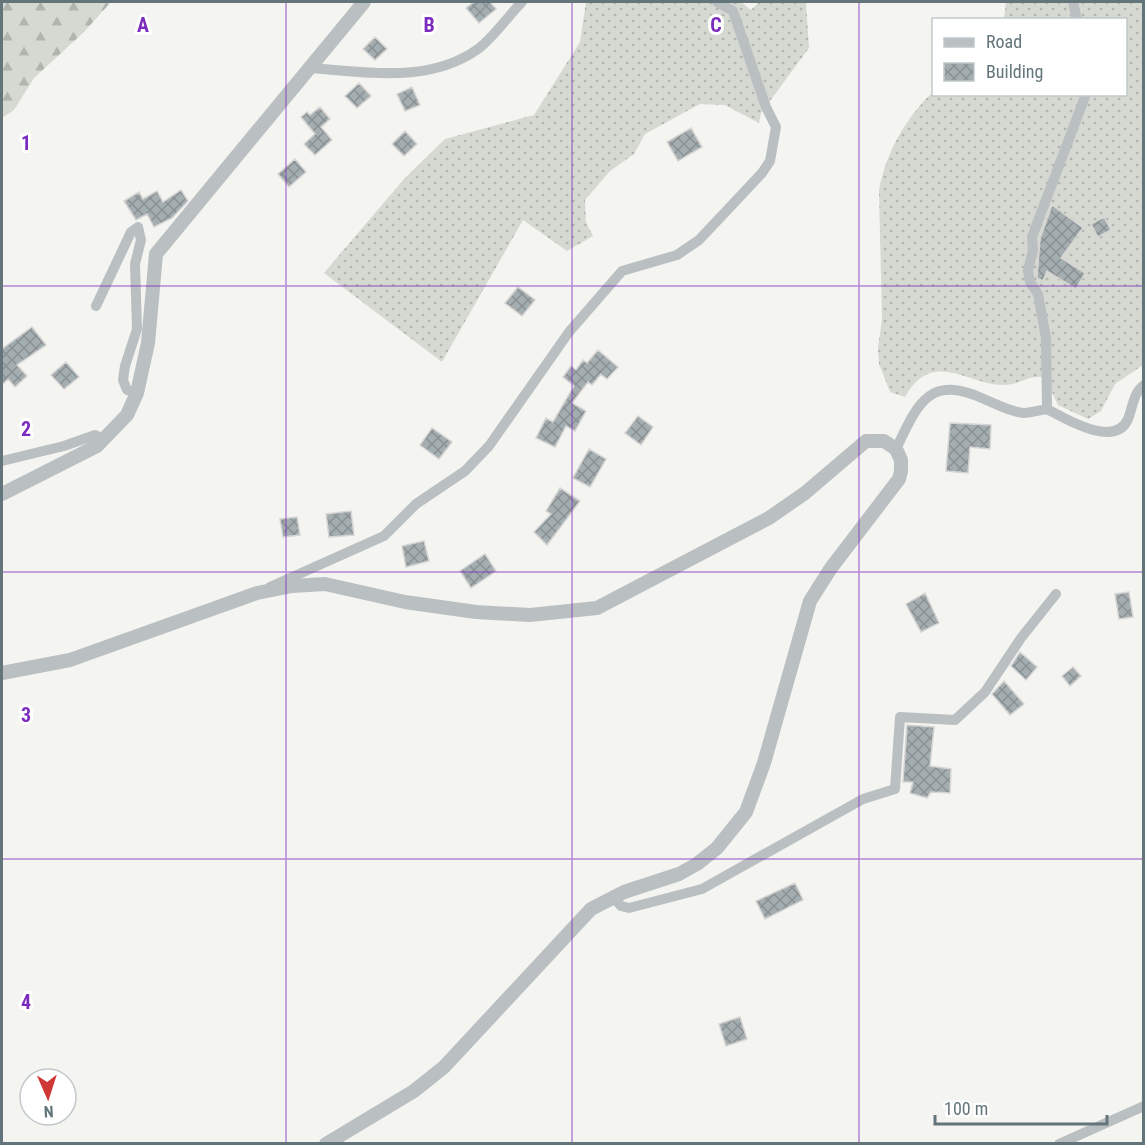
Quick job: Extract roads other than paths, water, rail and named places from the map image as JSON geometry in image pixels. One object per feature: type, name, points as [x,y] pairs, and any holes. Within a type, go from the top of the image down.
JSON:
[{"type":"street","points":[[2,494],[82,454],[104,439],[127,415],[137,393],[148,343],[156,254],[364,2]]},
{"type":"street","points":[[310,68],[397,74],[442,68],[478,49],[522,2]]},
{"type":"street","points":[[2,673],[70,660],[257,593],[384,536],[416,504],[465,471],[489,446],[569,332],[622,271],[677,255],[699,240],[762,173],[770,161],[776,127],[766,107],[733,11],[717,2]]},
{"type":"street","points":[[1073,2],[1077,18]]},
{"type":"street","points":[[1047,409],[1047,338],[1038,294],[1030,282],[1028,271],[1033,250],[1032,237],[1085,96]]},
{"type":"street","points":[[96,306],[131,232],[138,227],[141,240],[135,264],[137,329],[123,380],[127,390],[137,393]]},
{"type":"street","points":[[896,449],[906,429],[929,396],[945,387],[969,392],[1004,408],[1024,412],[1047,409],[1095,431],[1114,432],[1122,428],[1127,421],[1137,390],[1143,385]]},
{"type":"street","points":[[2,461],[64,446],[95,435],[104,439]]},
{"type":"street","points":[[257,593],[292,586],[325,584],[405,602],[476,612],[530,615],[597,608],[769,518],[805,493],[866,441],[884,441],[896,449],[901,460],[899,479],[831,568],[810,601],[764,764],[746,812],[717,848],[697,864],[679,874],[591,909],[568,930],[444,1066],[414,1091],[326,1143]]},
{"type":"street","points":[[614,898],[621,906],[629,908],[702,889],[862,799],[895,789],[900,717],[955,720],[985,692],[1021,638],[1056,594]]},
{"type":"street","points":[[1059,1143],[1143,1106]]}]
